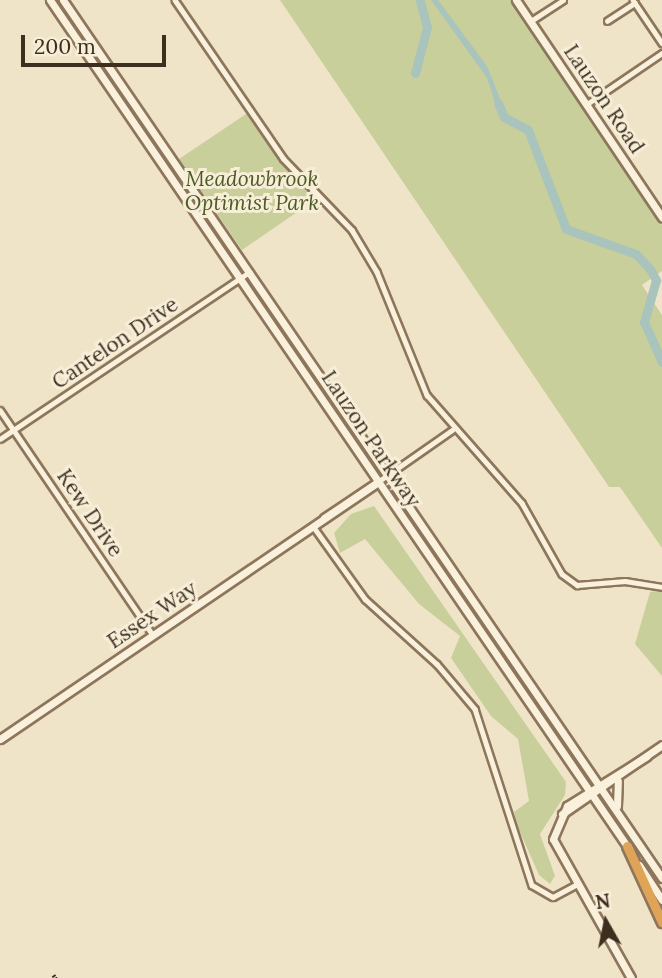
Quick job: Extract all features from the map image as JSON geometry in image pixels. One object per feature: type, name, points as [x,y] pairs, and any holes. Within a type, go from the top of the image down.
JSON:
[{"type":"highway","points":[[627,846],[662,922]]},
{"type":"main road","name":"Lauzon Parkway","points":[[50,0],[592,793],[662,900]]},
{"type":"main road","name":"Lauzon Parkway","points":[[63,0],[662,878]]},
{"type":"main road","name":"Lauzon Road","points":[[516,0],[662,217]]},
{"type":"main road","name":"Essex Way","points":[[0,739],[379,481]]},
{"type":"main road","points":[[601,788],[662,745]]},
{"type":"main road","points":[[631,978],[576,885],[553,839],[561,815],[592,793],[618,780],[647,756]]},
{"type":"main road","points":[[618,780],[614,797],[620,817]]},
{"type":"street","points":[[175,0],[283,158],[352,230],[377,272],[417,377],[452,430],[522,503],[568,581],[662,587]]},
{"type":"street","points":[[531,21],[563,0]]},
{"type":"street","points":[[607,21],[634,1],[662,44]]},
{"type":"street","points":[[587,104],[662,53]]},
{"type":"street","name":"Cantelon Drive","points":[[0,439],[249,272]]},
{"type":"street","name":"Kew Drive","points":[[0,410],[153,635]]},
{"type":"street","name":"Essex Way","points":[[379,481],[452,430]]},
{"type":"street","points":[[313,526],[365,599],[437,664],[475,709],[532,885],[553,897],[576,885]]},
{"type":"green space","points":[[280,0],[512,0],[662,225],[662,271],[642,285],[662,315],[662,548],[620,487],[609,487]]},
{"type":"green space","name":"Meadowbrook Optimist Park","points":[[249,112],[281,160],[319,197],[242,250],[179,159]]},
{"type":"green space","points":[[374,506],[566,782],[565,795],[540,834],[555,876],[550,884],[539,875],[514,812],[529,801],[518,739],[491,716],[451,658],[460,636],[419,604],[365,539],[340,553],[334,533],[351,514]]},
{"type":"green space","points":[[662,590],[662,676],[635,644],[650,592]]},
{"type":"water","points":[[431,0],[438,0],[487,66],[505,111],[499,115],[487,78]]},
{"type":"waterway","points":[[415,73],[427,27],[420,0]]},
{"type":"waterway","points":[[498,103],[504,117],[528,130],[566,229],[636,254],[650,269],[656,280],[644,322],[662,362]]}]
